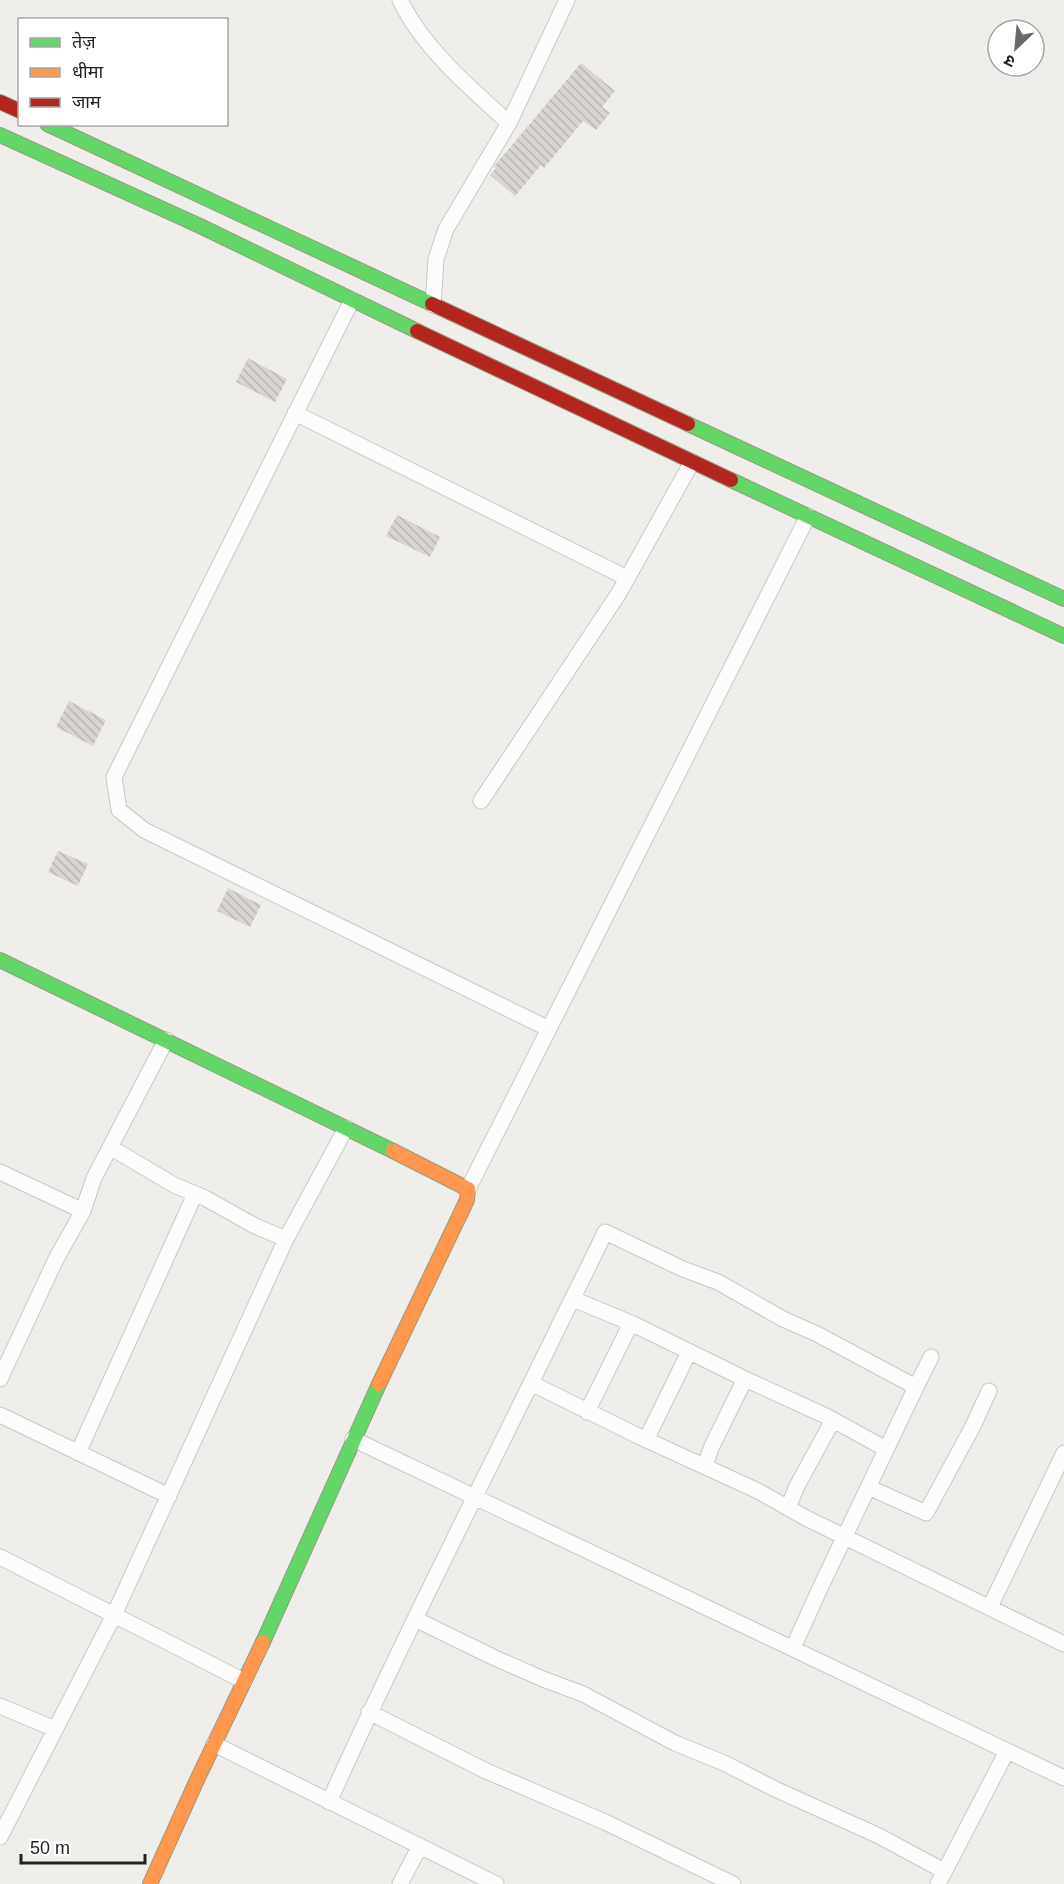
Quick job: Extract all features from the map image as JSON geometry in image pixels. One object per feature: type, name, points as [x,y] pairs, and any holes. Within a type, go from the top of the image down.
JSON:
[{"type":"street","points":[[400,0],[408,16],[454,73],[509,123]]},
{"type":"street","points":[[433,305],[436,259],[446,229],[509,123],[567,0]]},
{"type":"street","points":[[0,102],[18,110]]},
{"type":"street","points":[[51,126],[1064,599]]},
{"type":"street","points":[[0,135],[200,226],[692,462],[1064,636]]},
{"type":"street","points":[[352,300],[114,777],[119,810],[144,830],[549,1029]]},
{"type":"street","points":[[295,413],[627,578]]},
{"type":"street","points":[[481,801],[619,593],[692,462]]},
{"type":"street","points":[[150,1884],[298,1566],[353,1439],[467,1200],[468,1189],[808,516]]},
{"type":"street","points":[[0,960],[468,1189]]},
{"type":"street","points":[[0,1378],[56,1259],[83,1211],[94,1178],[166,1040]]},
{"type":"street","points":[[0,1837],[114,1615],[286,1239],[346,1128]]},
{"type":"street","points":[[111,1147],[174,1185],[286,1239]]},
{"type":"street","points":[[0,1172],[83,1211]]},
{"type":"street","points":[[78,1453],[195,1194]]},
{"type":"street","points":[[329,1802],[369,1712],[605,1232],[675,1265],[718,1282],[916,1387]]},
{"type":"street","points":[[573,1299],[631,1323],[833,1420],[886,1449]]},
{"type":"street","points":[[587,1412],[631,1323]]},
{"type":"street","points":[[646,1440],[689,1352]]},
{"type":"street","points":[[793,1648],[931,1358]]},
{"type":"street","points":[[705,1466],[711,1448],[745,1379]]},
{"type":"street","points":[[531,1383],[587,1412],[758,1491],[1064,1644]]},
{"type":"street","points":[[868,1487],[926,1513],[973,1426],[989,1391]]},
{"type":"street","points":[[0,1415],[169,1496]]},
{"type":"street","points":[[789,1508],[797,1486],[833,1420]]},
{"type":"street","points":[[353,1439],[1064,1778]]},
{"type":"street","points":[[990,1607],[1064,1453]]},
{"type":"street","points":[[0,1557],[244,1681]]},
{"type":"street","points":[[415,1619],[495,1658],[583,1694],[675,1743],[724,1763],[794,1798],[879,1836],[941,1878],[1007,1751]]},
{"type":"street","points":[[0,1706],[55,1729]]},
{"type":"street","points":[[369,1712],[484,1770],[605,1822],[733,1884]]},
{"type":"street","points":[[214,1744],[496,1884]]},
{"type":"street","points":[[400,1884],[420,1846]]},
{"type":"building","points":[[581,63],[615,91],[602,107],[610,113],[596,130],[583,121],[544,168],[541,165],[515,196],[490,175],[496,168],[494,167],[496,164]]},
{"type":"building","points":[[248,358],[287,379],[275,402],[236,382]]},
{"type":"building","points":[[397,515],[440,537],[430,557],[386,536]]},
{"type":"building","points":[[69,701],[106,720],[93,746],[56,727]]},
{"type":"building","points":[[58,851],[88,864],[78,886],[48,872]]},
{"type":"building","points":[[228,888],[261,905],[250,927],[217,911]]},
{"type":"traffic: fast","points":[[51,126],[432,304]]},
{"type":"traffic: fast","points":[[0,135],[200,226],[417,331]]},
{"type":"traffic: fast","points":[[688,424],[1064,599]]},
{"type":"traffic: fast","points":[[731,480],[1064,636]]},
{"type":"traffic: fast","points":[[0,960],[393,1151]]},
{"type":"traffic: fast","points":[[263,1642],[379,1384]]},
{"type":"traffic: slow","points":[[379,1384],[467,1200],[468,1189],[393,1151]]},
{"type":"traffic: slow","points":[[150,1884],[263,1642]]},
{"type":"traffic: jam","points":[[0,102],[18,110]]},
{"type":"traffic: jam","points":[[432,304],[688,424]]},
{"type":"traffic: jam","points":[[417,331],[731,480]]}]
